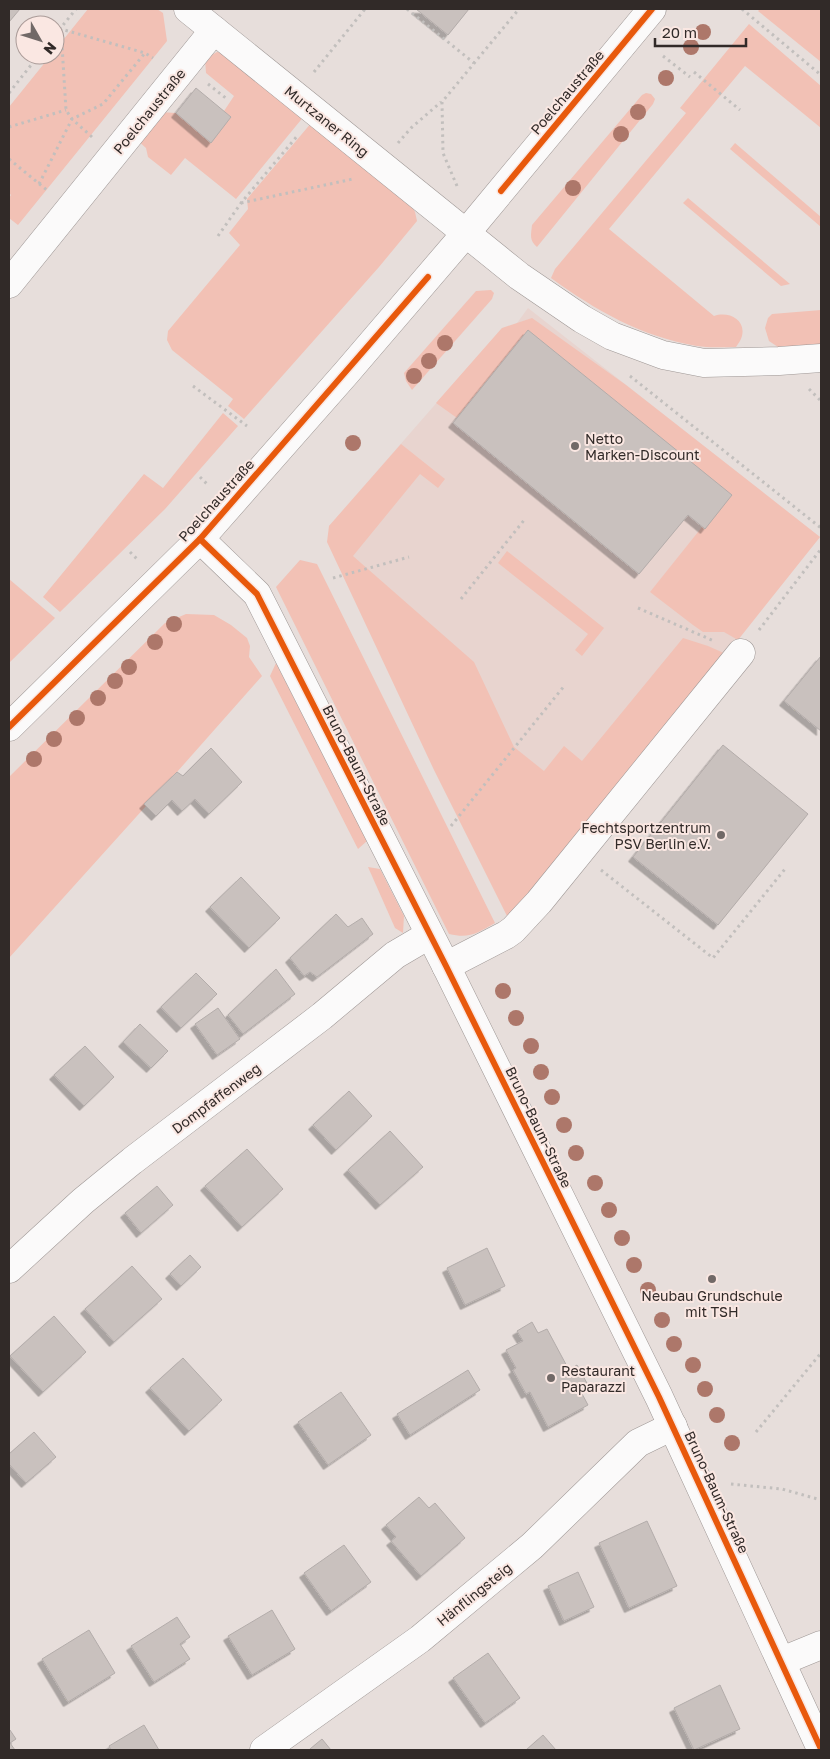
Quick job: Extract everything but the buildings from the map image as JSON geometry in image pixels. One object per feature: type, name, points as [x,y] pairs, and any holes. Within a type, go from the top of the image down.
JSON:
[{"type":"street","name":"Murtzaner Ring","points":[[188,9],[519,276],[582,319],[612,336],[663,355],[704,363],[821,358]]},
{"type":"street","name":"Poelchaustraße","points":[[9,727],[200,539],[466,233],[652,9]]},
{"type":"street","name":"Poelchaustraße","points":[[9,284],[214,30]]},
{"type":"street","name":"Bruno-Baum-Straße","points":[[200,539],[256,594],[446,966],[673,1426],[821,1748]]},
{"type":"street","points":[[446,966],[512,930],[539,902],[741,653]]},
{"type":"street","name":"Dompfaffenweg","points":[[9,1269],[83,1201],[132,1161],[322,1016],[395,955],[429,935]]},
{"type":"street","name":"Hänflingsteig","points":[[264,1750],[420,1639],[532,1546],[638,1443],[673,1426]]},
{"type":"street","points":[[782,1661],[821,1645]]},
{"type":"path","points":[[65,23],[76,9]]},
{"type":"path","points":[[313,74],[365,9]]},
{"type":"path","points":[[407,9],[474,62]]},
{"type":"path","points":[[398,143],[410,128],[442,102],[519,9]]},
{"type":"path","points":[[742,9],[821,75]]},
{"type":"path","points":[[39,184],[72,119],[103,104],[145,53],[65,29]]},
{"type":"path","points":[[663,56],[690,77]]},
{"type":"path","points":[[9,93],[31,65]]},
{"type":"path","points":[[63,65],[66,110],[72,119],[94,138]]},
{"type":"path","points":[[694,72],[740,110]]},
{"type":"path","points":[[442,102],[443,152],[457,186]]},
{"type":"path","points":[[9,127],[66,110]]},
{"type":"path","points":[[218,236],[241,203],[316,113]]},
{"type":"path","points":[[9,159],[50,192]]},
{"type":"path","points":[[241,203],[390,172]]},
{"type":"path","points":[[628,374],[821,528]]},
{"type":"path","points":[[193,386],[247,426]]},
{"type":"path","points":[[461,599],[525,519]]},
{"type":"path","points":[[638,608],[741,653],[821,549]]},
{"type":"path","points":[[333,578],[409,557]]},
{"type":"path","points":[[451,826],[565,685]]},
{"type":"path","points":[[579,852],[713,958],[785,869]]},
{"type":"path","points":[[756,1432],[821,1353]]},
{"type":"path","points":[[726,1484],[782,1489],[821,1500]]},
{"type":"shaded area","points":[[88,9],[157,9],[163,13],[167,41],[18,225],[9,218],[9,198],[11,195],[9,193],[9,107],[43,65],[65,65],[65,38]]},
{"type":"shaded area","points":[[760,9],[821,9],[821,62],[758,11]]},
{"type":"shaded area","points":[[749,24],[821,86],[821,128],[745,66],[609,229],[714,316],[730,316],[739,321],[743,330],[736,347],[697,346],[657,336],[620,321],[585,301],[551,278],[555,269],[686,113],[680,108]]},
{"type":"shaded area","points":[[217,52],[229,54],[305,115],[236,199],[185,158],[171,175],[148,157],[146,148],[137,140],[160,112],[176,113],[211,142],[231,117],[224,111],[234,96],[206,73],[205,59]]},
{"type":"shaded area","points":[[646,93],[651,94],[655,99],[653,104],[537,247],[532,240],[532,225],[642,95]]},
{"type":"shaded area","points":[[312,122],[407,198],[415,212],[417,221],[379,267],[244,419],[228,406],[233,399],[172,350],[167,340],[168,331],[240,245],[229,233],[248,209],[247,199]]},
{"type":"shaded area","points":[[735,143],[821,217],[821,227],[730,149]]},
{"type":"shaded area","points":[[688,198],[790,284],[781,286],[683,203]]},
{"type":"shaded area","points":[[491,290],[494,293],[492,299],[412,390],[406,381],[404,373],[476,291]]},
{"type":"shaded area","points":[[528,308],[820,537],[546,875],[329,526],[502,328],[509,334]]},
{"type":"shaded area","points":[[821,310],[821,345],[778,347],[769,341],[765,328],[768,318],[772,314]]},
{"type":"shaded area","points":[[532,318],[626,385],[820,537],[738,640],[724,632],[703,632],[650,592],[702,527],[731,495],[528,330],[457,418],[436,403],[502,328]]},
{"type":"shaded area","points":[[223,413],[238,426],[165,509],[60,612],[43,597],[144,474],[163,488]]},
{"type":"shaded area","points":[[401,444],[445,479],[438,488],[420,474],[353,556],[474,662],[514,747],[544,771],[564,746],[582,761],[683,638],[726,654],[509,920],[434,770],[327,542],[329,526]]},
{"type":"shaded area","points":[[507,551],[604,628],[582,656],[575,650],[588,634],[498,563]]},
{"type":"shaded area","points":[[300,560],[317,564],[495,923],[478,932],[463,936],[449,934],[276,587]]},
{"type":"shaded area","points":[[9,579],[55,618],[9,663]]},
{"type":"shaded area","points":[[186,614],[214,615],[231,625],[247,638],[250,646],[249,657],[262,676],[177,772],[144,804],[146,806],[9,958],[9,777],[165,623]]},
{"type":"shaded area","points":[[276,663],[367,841],[358,849],[270,676]]},
{"type":"shaded area","points":[[368,867],[380,869],[404,916],[403,933],[395,928]]},
{"type":"cycle path","points":[[501,191],[652,9]]},
{"type":"cycle path","points":[[9,727],[200,539],[428,277]]},
{"type":"cycle path","points":[[200,539],[257,594],[446,966],[659,1397],[821,1749]]},
{"type":"place","name":"Netto Marken-Discount","points":[[575,446]]},
{"type":"place","name":"Fechtsportzentrum PSV Berlin e.V.","points":[[721,835]]},
{"type":"place","name":"Neubau Grundschule mit TSH","points":[[712,1279]]},
{"type":"place","name":"Restaurant Paparazzi","points":[[551,1378]]}]
